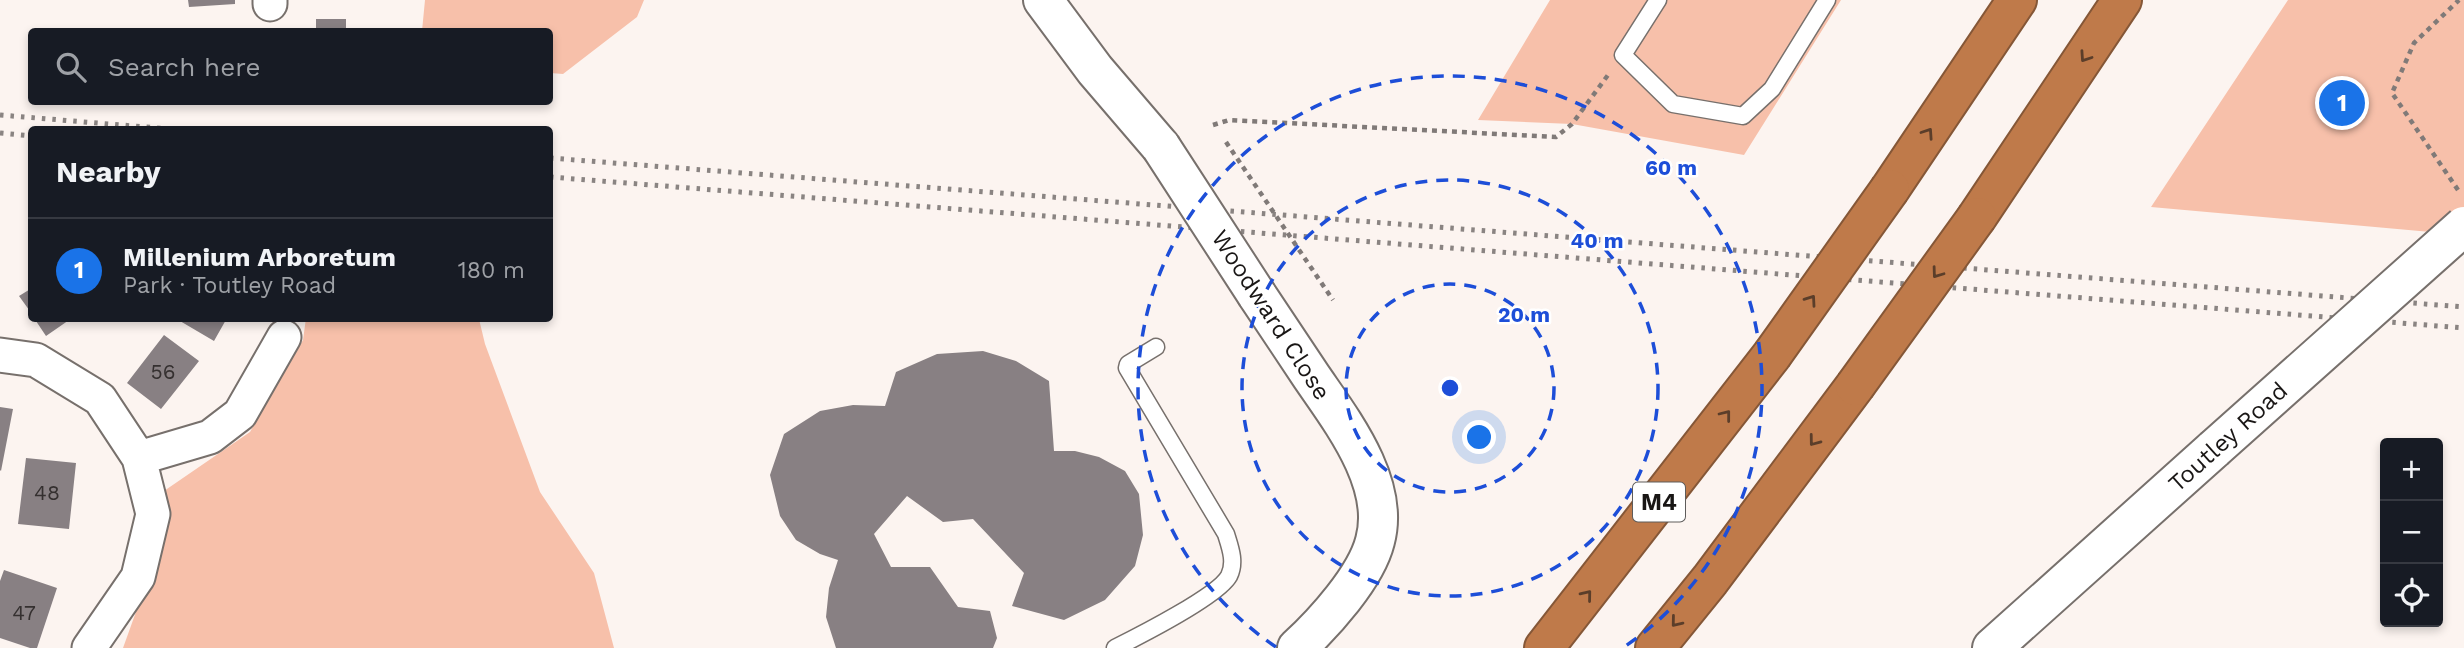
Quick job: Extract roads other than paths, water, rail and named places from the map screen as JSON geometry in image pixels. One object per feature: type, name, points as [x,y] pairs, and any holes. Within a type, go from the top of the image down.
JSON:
[{"type":"highway","name":"M4","points":[[1544,648],[1772,355],[1890,189],[2017,0]]},
{"type":"highway","points":[[1654,648],[1710,580],[1855,386],[1977,217],[2122,0]]},
{"type":"street","name":"Woodward Close","points":[[1043,0],[1095,70],[1161,147],[1353,438],[1371,481],[1378,522],[1369,558],[1351,587],[1315,632],[1297,648]]},
{"type":"street","name":"Toutley Road","points":[[1992,648],[2464,226]]},
{"type":"street","points":[[139,458],[210,437],[240,414],[284,337]]},
{"type":"street","points":[[0,355],[36,360],[100,398],[139,458],[153,514],[138,577],[89,648]]},
{"type":"lane","points":[[1658,0],[1623,55],[1673,104],[1743,116],[1772,89],[1827,0]]},
{"type":"lane","points":[[1115,648],[1161,624],[1219,587],[1229,576],[1233,563],[1226,534],[1127,368],[1128,364],[1156,347]]},
{"type":"railway","points":[[0,115],[133,126]]},
{"type":"railway","points":[[0,133],[28,136]]},
{"type":"railway","points":[[553,158],[2464,307]]},
{"type":"railway","points":[[553,177],[2464,328]]},
{"type":"place","name":"Millenium Arboretum","points":[[2342,103]]}]
